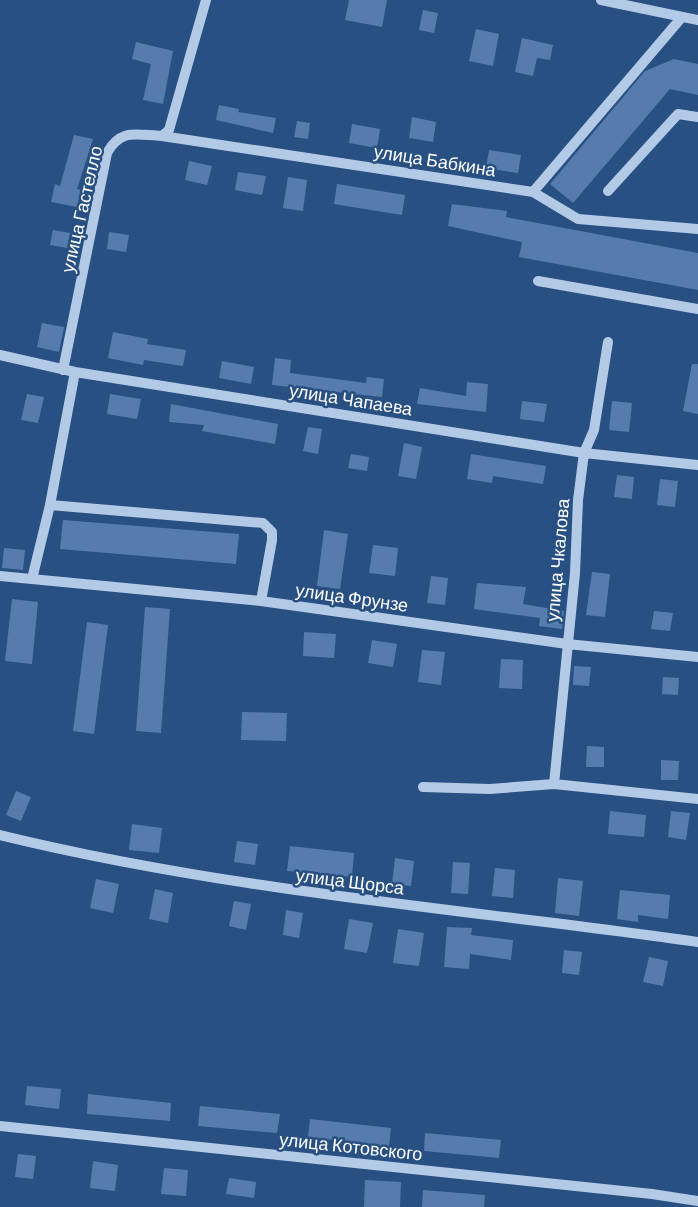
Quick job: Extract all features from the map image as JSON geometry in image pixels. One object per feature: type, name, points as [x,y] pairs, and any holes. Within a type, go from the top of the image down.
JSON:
[{"type":"street","points":[[162,136],[169,130],[206,0]]},
{"type":"street","points":[[601,0],[697,17]]},
{"type":"street","points":[[533,192],[682,16]]},
{"type":"street","points":[[608,191],[678,114],[698,117]]},
{"type":"street","name":"улица Гастелло","points":[[63,370],[107,153],[114,140],[126,135],[162,136]]},
{"type":"street","name":"улица Бабкина","points":[[162,136],[533,192],[578,219],[698,229]]},
{"type":"street","points":[[538,281],[698,309]]},
{"type":"street","name":"улица Чкалова","points":[[554,784],[584,453],[594,430],[608,342]]},
{"type":"street","name":"улица Чапаева","points":[[0,355],[63,370],[584,453],[698,465]]},
{"type":"street","points":[[32,579],[50,505],[75,372]]},
{"type":"street","points":[[50,505],[263,523],[272,532],[272,540],[261,601]]},
{"type":"street","name":"улица Фрунзе","points":[[0,576],[261,601],[567,644],[698,657]]},
{"type":"street","points":[[423,787],[490,789],[554,784],[698,799]]},
{"type":"street","name":"улица Щорса","points":[[0,835],[92,858],[301,892],[552,921],[698,942]]},
{"type":"street","name":"улица Котовского","points":[[0,1126],[652,1194],[698,1202]]},
{"type":"building","points":[[349,0],[387,0],[382,27],[345,20]]},
{"type":"building","points":[[423,10],[438,13],[434,33],[419,30]]},
{"type":"building","points":[[476,29],[499,34],[493,66],[469,61]]},
{"type":"building","points":[[522,38],[553,45],[550,60],[537,58],[533,76],[515,72]]},
{"type":"building","points":[[136,42],[173,51],[163,104],[143,100],[151,64],[132,59]]},
{"type":"building","points":[[674,59],[698,64],[698,95],[670,89],[573,203],[550,184],[645,71]]},
{"type":"building","points":[[219,105],[239,109],[238,112],[276,118],[273,133],[216,120]]},
{"type":"building","points":[[412,117],[436,122],[433,142],[409,138]]},
{"type":"building","points":[[297,121],[310,123],[308,139],[294,137]]},
{"type":"building","points":[[352,124],[380,129],[377,148],[349,143]]},
{"type":"building","points":[[74,135],[93,139],[77,189],[81,190],[77,207],[51,202],[55,184],[60,186]]},
{"type":"building","points":[[489,150],[521,155],[518,173],[486,168]]},
{"type":"building","points":[[189,161],[212,166],[207,185],[185,180]]},
{"type":"building","points":[[238,172],[266,176],[262,195],[235,190]]},
{"type":"building","points":[[288,177],[307,180],[303,211],[283,208]]},
{"type":"building","points":[[337,184],[405,195],[402,215],[334,204]]},
{"type":"building","points":[[452,204],[507,211],[506,217],[698,253],[698,290],[519,257],[522,242],[448,226]]},
{"type":"building","points":[[53,230],[70,233],[67,248],[50,245]]},
{"type":"building","points":[[109,232],[129,235],[126,252],[107,249]]},
{"type":"building","points":[[42,323],[64,327],[59,352],[37,347]]},
{"type":"building","points":[[113,332],[148,339],[147,344],[186,350],[183,366],[144,360],[143,365],[108,358]]},
{"type":"building","points":[[275,358],[291,360],[290,373],[366,383],[367,377],[384,379],[382,397],[272,385]]},
{"type":"building","points":[[222,361],[254,367],[251,384],[219,378]]},
{"type":"building","points":[[692,364],[698,364],[698,414],[683,411]]},
{"type":"building","points":[[467,382],[488,384],[486,412],[417,404],[420,388],[466,396]]},
{"type":"building","points":[[27,394],[44,397],[38,423],[21,420]]},
{"type":"building","points":[[110,394],[141,399],[137,419],[107,414]]},
{"type":"building","points":[[522,401],[547,404],[544,422],[520,419]]},
{"type":"building","points":[[612,401],[632,403],[629,432],[609,430]]},
{"type":"building","points":[[171,404],[278,424],[275,444],[202,431],[204,425],[169,422]]},
{"type":"building","points":[[308,427],[322,429],[318,454],[303,451]]},
{"type":"building","points":[[404,443],[422,447],[416,479],[398,476]]},
{"type":"building","points":[[351,454],[369,457],[367,471],[348,468]]},
{"type":"building","points":[[471,454],[546,466],[543,484],[493,476],[492,483],[467,479]]},
{"type":"building","points":[[617,475],[634,477],[632,499],[614,497]]},
{"type":"building","points":[[660,479],[678,481],[675,507],[657,505]]},
{"type":"building","points":[[63,520],[239,534],[236,564],[60,549]]},
{"type":"building","points":[[324,530],[348,534],[340,589],[317,586]]},
{"type":"building","points":[[373,545],[398,548],[395,576],[369,573]]},
{"type":"building","points":[[4,548],[25,550],[23,570],[2,568]]},
{"type":"building","points":[[592,572],[610,574],[605,617],[586,615]]},
{"type":"building","points":[[431,576],[448,578],[445,605],[427,603]]},
{"type":"building","points":[[477,583],[526,587],[523,604],[564,611],[562,629],[539,626],[540,618],[474,609]]},
{"type":"building","points":[[12,599],[38,602],[32,664],[5,661]]},
{"type":"building","points":[[145,607],[170,609],[161,733],[136,731]]},
{"type":"building","points":[[654,611],[673,613],[670,631],[651,629]]},
{"type":"building","points":[[87,622],[108,625],[94,734],[73,731]]},
{"type":"building","points":[[304,632],[336,634],[334,658],[303,656]]},
{"type":"building","points":[[372,640],[397,644],[393,667],[368,663]]},
{"type":"building","points":[[422,650],[445,652],[441,685],[418,682]]},
{"type":"building","points":[[501,659],[523,660],[522,689],[499,688]]},
{"type":"building","points":[[574,666],[591,667],[589,686],[573,685]]},
{"type":"building","points":[[663,677],[679,678],[678,695],[662,694]]},
{"type":"building","points":[[242,712],[287,713],[286,741],[241,740]]},
{"type":"building","points":[[587,746],[604,747],[604,767],[586,767]]},
{"type":"building","points":[[661,760],[679,761],[678,780],[661,780]]},
{"type":"building","points":[[16,791],[31,797],[21,821],[6,815]]},
{"type":"building","points":[[610,811],[646,815],[644,837],[608,834]]},
{"type":"building","points":[[671,811],[690,813],[686,840],[668,837]]},
{"type":"building","points":[[132,824],[162,828],[159,853],[129,850]]},
{"type":"building","points":[[237,841],[258,844],[255,865],[234,862]]},
{"type":"building","points":[[290,846],[354,853],[352,877],[287,871]]},
{"type":"building","points":[[395,858],[414,861],[411,886],[392,884]]},
{"type":"building","points":[[453,862],[470,863],[468,894],[451,893]]},
{"type":"building","points":[[495,868],[515,870],[513,898],[492,896]]},
{"type":"building","points":[[558,878],[583,881],[579,916],[555,913]]},
{"type":"building","points":[[96,879],[119,884],[113,913],[90,908]]},
{"type":"building","points":[[155,889],[173,893],[168,923],[149,919]]},
{"type":"building","points":[[620,890],[670,895],[668,919],[638,915],[638,922],[617,919]]},
{"type":"building","points":[[234,901],[251,904],[246,930],[229,926]]},
{"type":"building","points":[[286,910],[303,913],[299,938],[283,935]]},
{"type":"building","points":[[349,919],[373,923],[367,953],[344,949]]},
{"type":"building","points":[[447,927],[472,928],[471,935],[513,940],[511,960],[470,954],[469,969],[444,967]]},
{"type":"building","points":[[398,929],[424,933],[419,966],[393,963]]},
{"type":"building","points":[[564,950],[582,952],[579,975],[562,973]]},
{"type":"building","points":[[649,957],[668,961],[663,986],[643,982]]},
{"type":"building","points":[[27,1086],[61,1089],[59,1109],[25,1105]]},
{"type":"building","points":[[88,1094],[171,1103],[170,1121],[87,1114]]},
{"type":"building","points":[[200,1106],[280,1114],[277,1133],[198,1126]]},
{"type":"building","points":[[310,1119],[391,1128],[389,1147],[308,1137]]},
{"type":"building","points":[[425,1133],[501,1140],[499,1158],[424,1151]]},
{"type":"building","points":[[18,1154],[36,1156],[33,1179],[15,1177]]},
{"type":"building","points":[[93,1161],[118,1165],[115,1191],[90,1188]]},
{"type":"building","points":[[164,1168],[188,1170],[186,1196],[161,1194]]},
{"type":"building","points":[[229,1178],[256,1182],[254,1198],[226,1194]]},
{"type":"building","points":[[365,1180],[401,1182],[400,1207],[364,1207]]},
{"type":"building","points":[[423,1190],[485,1195],[484,1207],[422,1207]]}]
